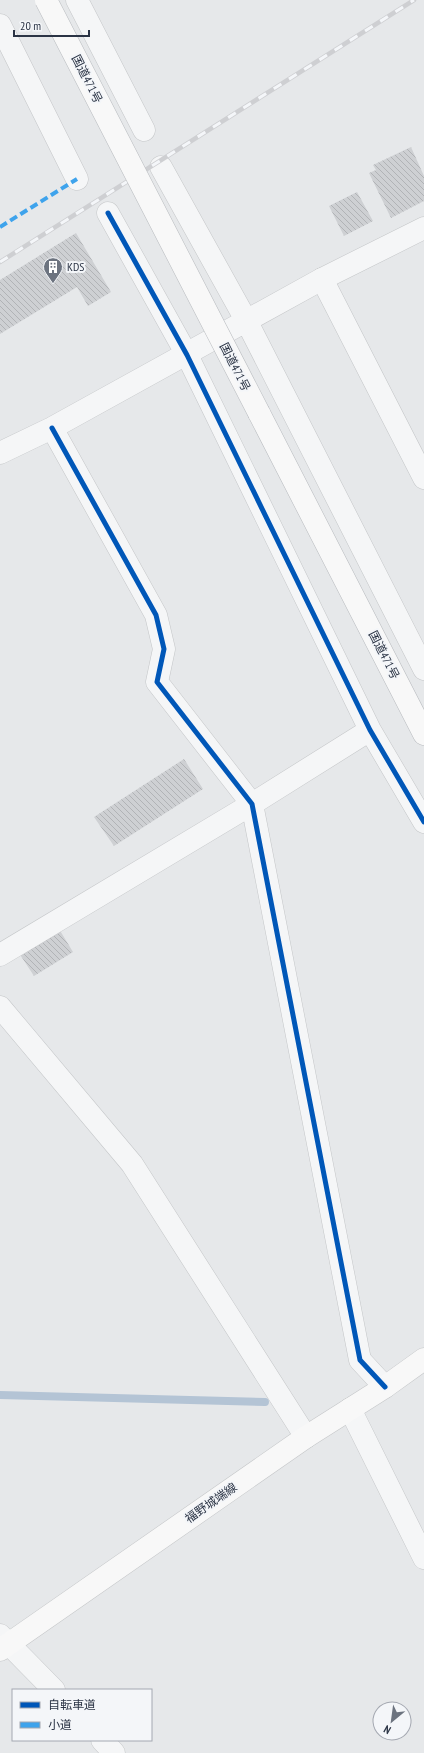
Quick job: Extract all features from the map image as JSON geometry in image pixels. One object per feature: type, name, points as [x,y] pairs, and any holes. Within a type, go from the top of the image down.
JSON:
[{"type":"main road","name":"国道471号","points":[[46,0],[424,734]]},
{"type":"main road","name":"福野城端線","points":[[3,1642],[306,1437],[385,1387],[424,1359]]},
{"type":"street","points":[[77,0],[144,130]]},
{"type":"street","points":[[0,25],[77,178]]},
{"type":"street","points":[[161,167],[247,322],[424,669]]},
{"type":"street","points":[[108,213],[187,355],[370,730],[424,822]]},
{"type":"street","points":[[0,453],[52,428],[322,280],[424,228]]},
{"type":"street","points":[[322,280],[424,478]]},
{"type":"street","points":[[52,428],[156,615],[164,649],[157,682],[252,804],[360,1360],[385,1387]]},
{"type":"street","points":[[0,955],[252,804],[370,730]]},
{"type":"street","points":[[0,1007],[132,1164],[306,1437]]},
{"type":"street","points":[[350,1409],[424,1558]]},
{"type":"street","points":[[3,1642],[53,1689]]},
{"type":"street","points":[[103,1741],[114,1753]]},
{"type":"building","points":[[411,147],[424,176],[424,201],[391,218],[369,173],[376,170],[373,165]]},
{"type":"building","points":[[357,192],[373,221],[344,236],[329,206]]},
{"type":"building","name":"KDS","points":[[76,233],[111,292],[88,306],[77,287],[0,334],[0,280]]},
{"type":"building","points":[[184,759],[203,789],[114,846],[94,817]]},
{"type":"building","points":[[59,929],[73,952],[34,976],[19,953]]},
{"type":"waterway","points":[[0,1395],[265,1402]]},
{"type":"railway","points":[[0,262],[414,0]]},
{"type":"marked path","points":[[0,227],[77,179]]},
{"type":"cycle path","points":[[108,213],[187,355],[370,730],[424,822]]},
{"type":"cycle path","points":[[52,428],[156,615],[164,649],[157,682],[252,804],[360,1360],[385,1387]]},
{"type":"place","name":"KDS","points":[[53,284]]}]
